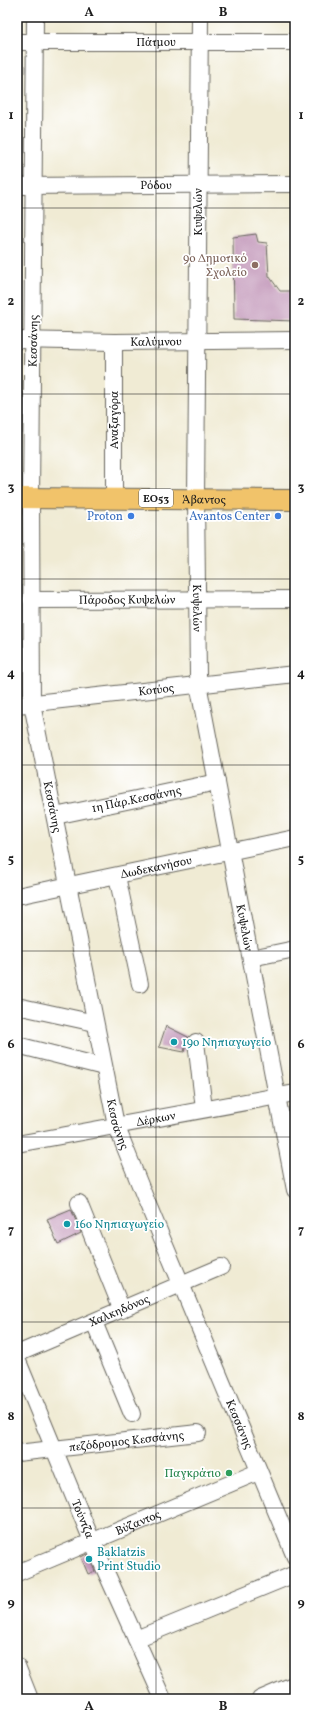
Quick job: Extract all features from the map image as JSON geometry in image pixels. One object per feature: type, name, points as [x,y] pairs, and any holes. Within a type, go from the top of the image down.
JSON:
[{"type":"main road","name":"Άβαντος","points":[[24,498],[196,498],[295,500]]},
{"type":"street","name":"Κεσσάνης","points":[[35,17],[35,186],[25,340],[24,498],[31,600],[25,704],[55,816],[116,1124],[258,1472],[295,1557]]},
{"type":"street","name":"Κυψελών","points":[[200,17],[196,498],[199,684],[295,1190]]},
{"type":"street","name":"Πάτμου","points":[[17,42],[295,42]]},
{"type":"street","name":"Ρόδου","points":[[17,186],[295,184]]},
{"type":"street","name":"Καλύμνου","points":[[25,340],[114,342],[295,340]]},
{"type":"street","name":"Αναξαγόρα","points":[[114,342],[114,498]]},
{"type":"street","name":"Πάροδος Κυψελών","points":[[31,600],[295,599]]},
{"type":"street","name":"Κοτύος","points":[[25,704],[295,674]]},
{"type":"street","name":"1η Πάρ.Κεσσάνης","points":[[55,816],[217,782]]},
{"type":"street","name":"Δωδεκανήσου","points":[[17,896],[295,838]]},
{"type":"street","points":[[117,876],[140,984]]},
{"type":"street","points":[[251,958],[295,949]]},
{"type":"street","points":[[17,1006],[95,1023]]},
{"type":"street","points":[[196,1042],[204,1109]]},
{"type":"street","points":[[17,1045],[104,1067]]},
{"type":"street","name":"Δέρκων","points":[[17,1144],[116,1124],[295,1093]]},
{"type":"street","points":[[79,1203],[122,1310]]},
{"type":"street","name":"Χαλκηδόνος","points":[[17,1354],[221,1267]]},
{"type":"street","points":[[94,1322],[132,1414]]},
{"type":"street","name":"Τούντζα","points":[[17,1359],[92,1541],[163,1699]]},
{"type":"street","name":"πεζόδρομος Κεσσάνης","points":[[17,1452],[198,1433]]},
{"type":"street","name":"Βύζαντος","points":[[17,1573],[258,1472]]},
{"type":"street","points":[[136,1639],[295,1574]]},
{"type":"street","points":[[17,1666],[30,1699]]},
{"type":"street","points":[[260,1699],[295,1684]]},
{"type":"building","name":"9ο Δημοτικό Σχολείο","points":[[256,234],[258,242],[267,243],[269,276],[280,291],[295,291],[295,321],[234,319],[233,237]]},
{"type":"building","name":"19ο Νηπιαγωγείο","points":[[166,1026],[188,1037],[184,1052],[159,1047]]},
{"type":"building","name":"16ο Νηπιαγωγείο","points":[[71,1209],[81,1233],[58,1244],[47,1219]]},
{"type":"building","points":[[87,1554],[95,1571],[88,1574],[81,1557]]},
{"type":"place","name":"9ο Δημοτικό Σχολείο","points":[[255,265]]},
{"type":"place","name":"Proton","points":[[131,516]]},
{"type":"place","name":"Avantos Center","points":[[278,516]]},
{"type":"place","name":"19ο Νηπιαγωγείο","points":[[174,1042]]},
{"type":"place","name":"16ο Νηπιαγωγείο","points":[[67,1224]]},
{"type":"place","name":"Παγκράτιο","points":[[229,1473]]},
{"type":"place","name":"Baklatzis Print Studio","points":[[89,1559]]}]
